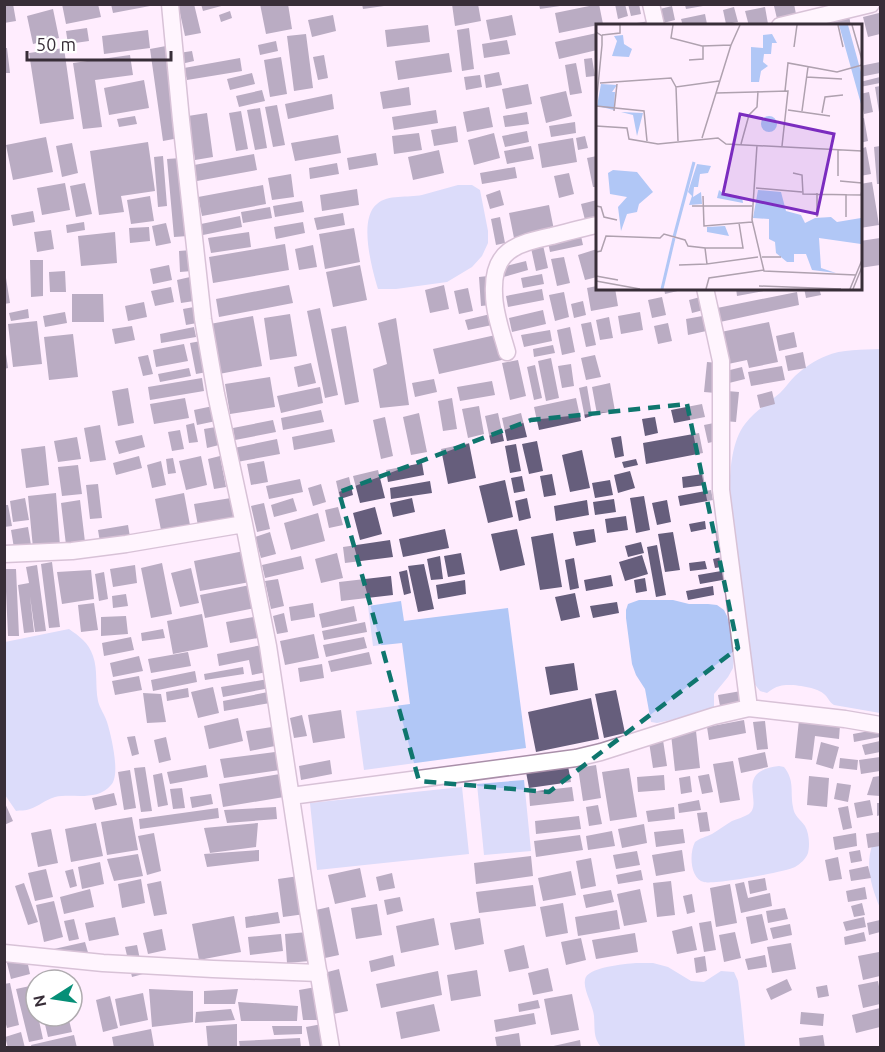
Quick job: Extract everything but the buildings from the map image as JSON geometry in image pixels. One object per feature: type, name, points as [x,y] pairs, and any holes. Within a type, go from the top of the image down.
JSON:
[{"type":"street","points":[[170,4],[202,319],[268,646],[331,1047]]},
{"type":"street","points":[[651,4],[656,24]]},
{"type":"street","points":[[788,24],[871,4]]},
{"type":"street","points":[[507,352],[494,295],[494,275],[500,261],[510,249],[526,242],[596,225]]},
{"type":"street","points":[[705,290],[721,361],[721,490],[749,708]]},
{"type":"street","points":[[4,554],[126,544],[244,525]]},
{"type":"street","points":[[291,796],[576,758],[714,716],[749,708],[880,725]]},
{"type":"street","points":[[4,953],[114,964],[319,973]]},
{"type":"highlighted area","points":[[687,404],[738,648],[549,792],[419,781],[339,492],[531,420]]},
{"type":"water","points":[[458,185],[472,185],[480,190],[488,231],[488,243],[482,256],[472,267],[447,282],[396,289],[378,289],[368,245],[367,232],[371,211],[377,204],[387,199],[422,195]]},
{"type":"water","points":[[880,349],[880,713],[834,705],[824,694],[809,688],[784,685],[767,693],[760,691],[753,682],[730,490],[732,460],[737,440],[740,431],[753,415],[810,364],[839,352]]},
{"type":"water","points":[[639,600],[673,600],[689,604],[717,605],[724,610],[731,629],[734,659],[733,668],[728,677],[714,694],[714,711],[657,723],[651,722],[645,689],[632,664],[626,618],[628,604]]},
{"type":"water","points":[[401,601],[404,621],[508,608],[526,748],[364,770],[356,711],[410,704],[402,643],[373,646],[368,606]]},
{"type":"water","points":[[69,629],[80,637],[93,656],[98,701],[113,745],[114,780],[111,785],[99,793],[55,797],[28,810],[16,811],[5,795],[5,642]]},
{"type":"water","points":[[784,767],[790,777],[794,810],[807,832],[809,846],[806,857],[795,867],[778,872],[721,882],[699,880],[692,865],[695,842],[749,814],[754,803],[753,780],[765,769]]},
{"type":"water","points":[[524,780],[531,851],[484,855],[477,784]]},
{"type":"water","points":[[462,787],[469,854],[317,870],[310,803]]},
{"type":"water","points":[[880,833],[880,908],[872,885],[869,862],[872,846]]},
{"type":"water","points":[[636,963],[653,963],[668,967],[691,981],[704,982],[721,971],[734,972],[738,981],[745,1047],[601,1047],[596,1036],[585,980],[592,972],[599,969]]}]
